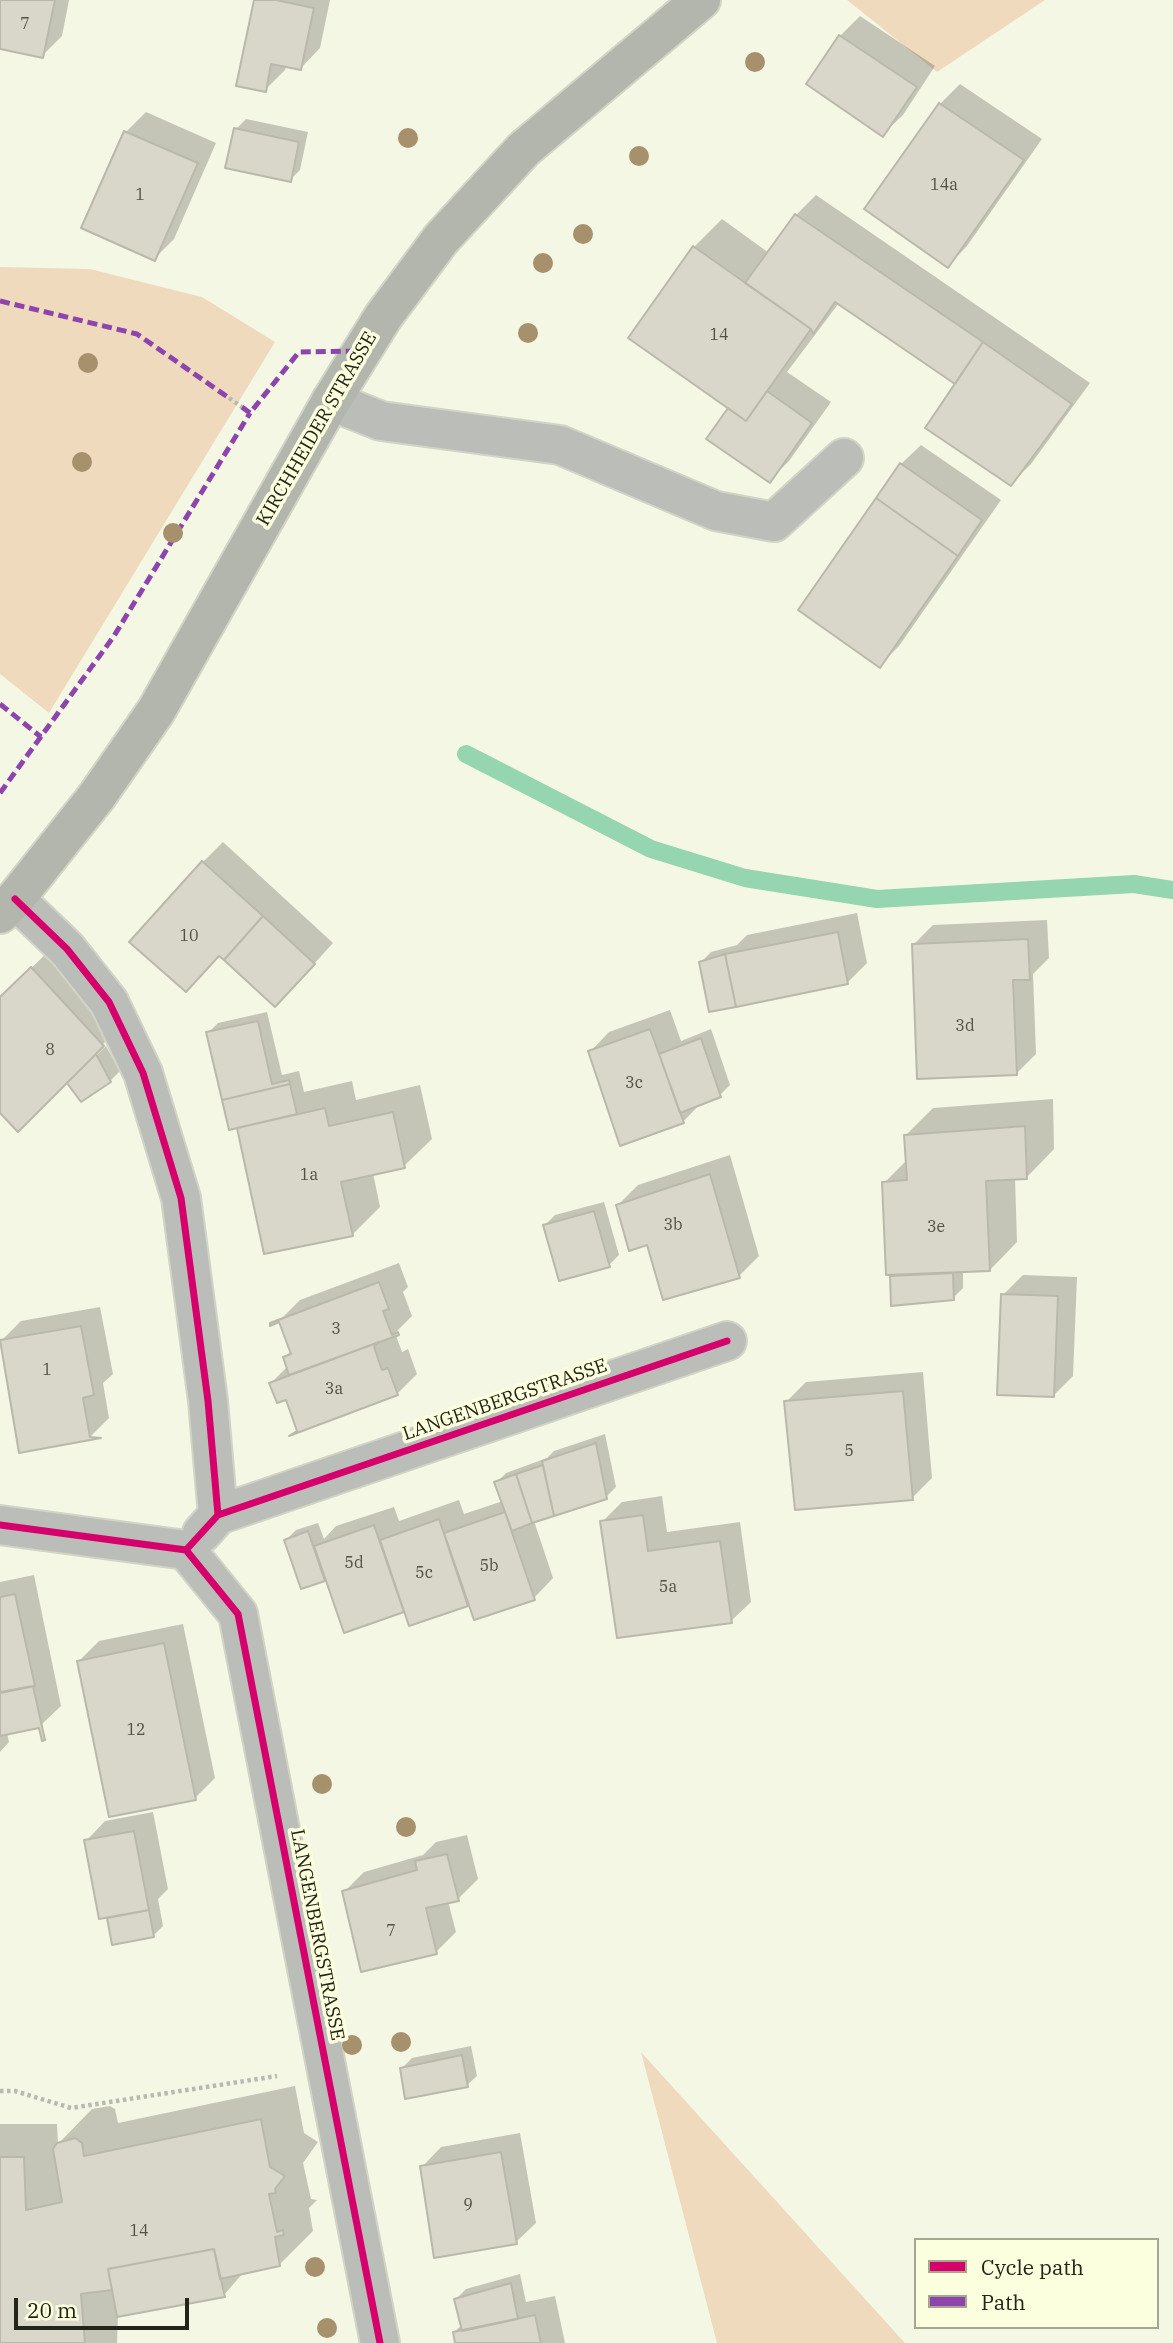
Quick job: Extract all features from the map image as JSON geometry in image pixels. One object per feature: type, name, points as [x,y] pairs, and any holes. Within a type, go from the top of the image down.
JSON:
[{"type":"main road","name":"KIRCHHEIDER STRASSE","points":[[8,906],[97,796],[156,711],[331,401],[383,317],[441,239],[524,149],[701,0]]},
{"type":"street","points":[[331,401],[381,421],[560,445],[716,511],[774,522],[844,458]]},
{"type":"street","points":[[8,906],[67,949],[109,1002],[143,1073],[181,1198],[208,1401],[218,1515]]},
{"type":"street","name":"LANGENBERGSTRASSE","points":[[380,2343],[238,1614],[186,1550],[218,1515],[727,1341]]},
{"type":"street","points":[[0,1525],[186,1550]]},
{"type":"path","points":[[229,398],[242,407]]},
{"type":"path","points":[[0,2091],[15,2091],[71,2108],[326,2068]]},
{"type":"shaded area","points":[[847,0],[1045,0],[937,72]]},
{"type":"shaded area","points":[[0,267],[90,269],[202,297],[275,342],[49,713],[0,674]]},
{"type":"shaded area","points":[[641,2052],[905,2343],[717,2343]]},
{"type":"building","points":[[0,0],[55,0],[43,58],[0,49]]},
{"type":"building","points":[[254,0],[276,0],[314,8],[301,70],[271,64],[266,92],[236,86]]},
{"type":"building","points":[[839,35],[917,87],[883,137],[806,84]]},
{"type":"building","points":[[939,103],[1024,160],[948,268],[864,209]]},
{"type":"building","points":[[234,128],[299,142],[291,182],[225,168]]},
{"type":"building","points":[[124,131],[198,163],[155,261],[81,228]]},
{"type":"building","points":[[795,214],[983,342],[955,384],[835,302],[813,334],[811,329],[745,283]]},
{"type":"building","points":[[693,246],[811,329],[746,421],[628,338]]},
{"type":"building","points":[[983,342],[1072,404],[1011,486],[925,428]]},
{"type":"building","points":[[767,391],[812,423],[770,483],[706,439],[728,408],[746,421]]},
{"type":"building","points":[[900,463],[982,520],[958,556],[876,498]]},
{"type":"building","points":[[876,498],[958,556],[880,668],[798,610]]},
{"type":"building","points":[[202,861],[263,916],[224,960],[219,956],[186,992],[129,942]]},
{"type":"building","points":[[263,916],[315,964],[275,1007],[224,960]]},
{"type":"building","points":[[838,932],[848,984],[736,1007],[725,954]]},
{"type":"building","points":[[1028,939],[1030,980],[1013,980],[1017,1075],[917,1079],[912,944]]},
{"type":"building","points":[[725,954],[736,1007],[709,1012],[699,962]]},
{"type":"building","points":[[31,967],[104,1046],[18,1132],[0,1113],[0,997]]},
{"type":"building","points":[[258,1021],[272,1084],[289,1080],[290,1084],[222,1100],[206,1032]]},
{"type":"building","points":[[650,1029],[684,1123],[620,1146],[588,1051]]},
{"type":"building","points":[[701,1038],[721,1097],[680,1113],[659,1054]]},
{"type":"building","points":[[96,1054],[111,1082],[81,1102],[67,1083]]},
{"type":"building","points":[[290,1084],[297,1114],[229,1130],[222,1100]]},
{"type":"building","points":[[325,1108],[329,1126],[393,1112],[405,1168],[341,1182],[353,1236],[264,1254],[237,1128]]},
{"type":"building","points":[[1025,1126],[1027,1179],[986,1181],[990,1271],[886,1275],[882,1182],[907,1180],[904,1135]]},
{"type":"building","points":[[710,1174],[740,1278],[663,1300],[647,1245],[629,1251],[616,1205]]},
{"type":"building","points":[[594,1211],[610,1267],[559,1281],[543,1225]]},
{"type":"building","points":[[953,1273],[954,1300],[891,1306],[890,1276]]},
{"type":"building","points":[[379,1282],[389,1309],[383,1311],[392,1335],[398,1332],[399,1335],[289,1375],[283,1357],[291,1354],[279,1322],[270,1326],[270,1323]]},
{"type":"building","points":[[1001,1294],[1058,1296],[1054,1397],[997,1395]]},
{"type":"building","points":[[81,1326],[94,1395],[83,1398],[90,1437],[101,1438],[19,1453],[0,1340]]},
{"type":"building","points":[[379,1342],[374,1347],[382,1370],[388,1368],[398,1395],[289,1436],[297,1431],[286,1400],[277,1403],[269,1383]]},
{"type":"building","points":[[903,1391],[913,1500],[795,1510],[784,1401]]},
{"type":"building","points":[[596,1443],[607,1499],[554,1516],[542,1461]]},
{"type":"building","points":[[543,1465],[554,1516],[532,1523],[516,1474]]},
{"type":"building","points":[[516,1474],[532,1523],[512,1531],[494,1482]]},
{"type":"building","points":[[505,1512],[535,1600],[474,1620],[444,1533]]},
{"type":"building","points":[[643,1515],[648,1551],[720,1541],[732,1623],[617,1638],[600,1521]]},
{"type":"building","points":[[439,1519],[468,1606],[409,1626],[380,1540]]},
{"type":"building","points":[[374,1525],[404,1612],[344,1633],[314,1546]]},
{"type":"building","points":[[308,1531],[325,1581],[301,1589],[284,1540]]},
{"type":"building","points":[[15,1594],[35,1686],[0,1693],[0,1597]]},
{"type":"building","points":[[164,1643],[196,1800],[109,1817],[77,1661]]},
{"type":"building","points":[[33,1686],[45,1740],[42,1741],[39,1728],[0,1736],[0,1692]]},
{"type":"building","points":[[134,1831],[149,1910],[99,1919],[84,1840]]},
{"type":"building","points":[[447,1854],[459,1901],[426,1908],[437,1954],[361,1972],[342,1891],[417,1870],[415,1861]]},
{"type":"building","points":[[149,1910],[154,1937],[112,1945],[107,1918]]},
{"type":"building","points":[[462,2055],[468,2087],[405,2099],[400,2068]]},
{"type":"building","points":[[261,2119],[270,2167],[285,2176],[275,2189],[276,2193],[269,2194],[277,2232],[283,2230],[284,2235],[275,2237],[280,2266],[220,2279],[214,2249],[108,2269],[112,2290],[81,2294],[85,2343],[0,2343],[0,2157],[24,2157],[26,2210],[62,2202],[53,2149],[57,2143],[75,2138],[82,2143],[84,2156]]},
{"type":"building","points":[[501,2152],[517,2244],[434,2258],[420,2166]]},
{"type":"building","points":[[214,2249],[225,2297],[117,2317],[108,2269]]},
{"type":"building","points":[[511,2283],[518,2319],[462,2331],[454,2299]]},
{"type":"building","points":[[535,2315],[541,2343],[455,2343],[453,2332]]},
{"type":"waterway","points":[[466,754],[651,849],[745,878],[877,899],[1134,884],[1173,890]]},
{"type":"marked path","points":[[0,301],[137,334],[229,398]]},
{"type":"marked path","points":[[242,407],[250,413],[299,352],[362,351]]},
{"type":"marked path","points":[[0,793],[114,636],[250,413]]},
{"type":"marked path","points":[[0,704],[41,737]]},
{"type":"cycle path","points":[[15,899],[67,949],[109,1002],[143,1073],[181,1198],[208,1401],[218,1515]]},
{"type":"cycle path","points":[[186,1550],[218,1515],[727,1341]]},
{"type":"cycle path","points":[[0,1525],[186,1550],[238,1614],[380,2343]]}]
